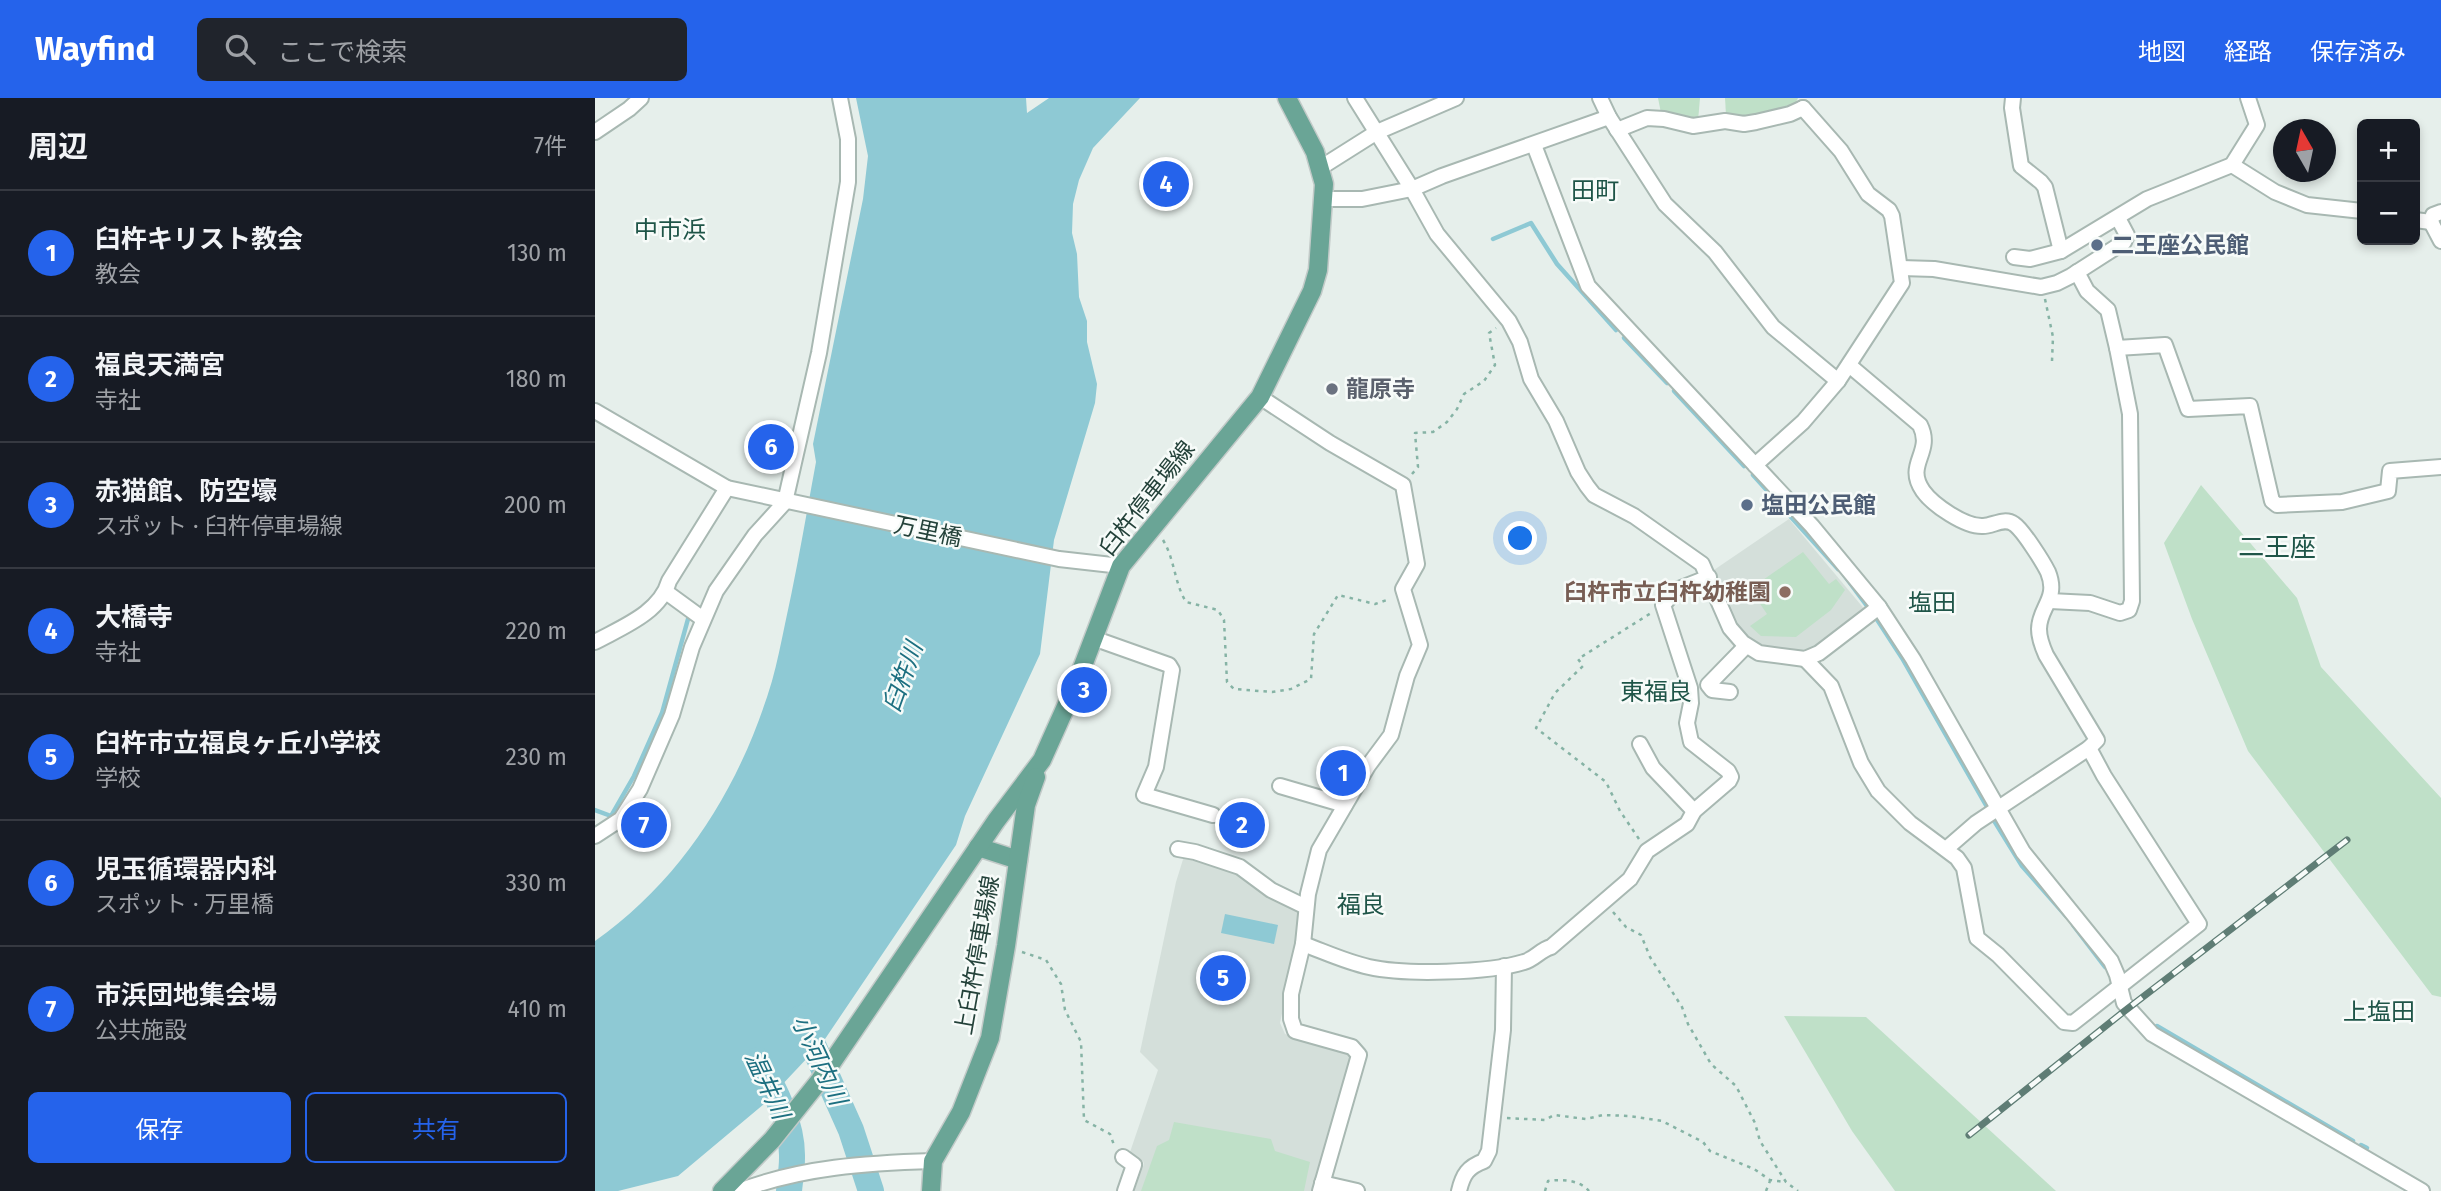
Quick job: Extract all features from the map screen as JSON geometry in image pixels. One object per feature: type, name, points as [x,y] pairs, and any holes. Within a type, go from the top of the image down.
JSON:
[{"type":"main road","name":"臼杵停車場線","points":[[722,1191],[772,1140],[820,1080],[978,847],[1042,760],[1076,684],[1121,566],[1260,397],[1312,291],[1318,270],[1324,184],[1315,152],[1287,98]]},
{"type":"main road","name":"上臼杵停車場線","points":[[931,1191],[933,1161],[961,1112],[990,1038],[1026,805],[1042,760]]},
{"type":"main road","points":[[978,847],[1018,860]]},
{"type":"street","points":[[595,132],[641,98]]},
{"type":"street","points":[[598,829],[621,819],[640,789],[672,715],[692,646],[716,590],[755,535],[791,502],[820,354],[848,181],[848,139],[840,98]]},
{"type":"street","points":[[1355,98],[1437,234],[1509,321],[1520,342],[1531,379],[1587,486],[1606,502],[1662,534],[1702,564],[1730,628],[1744,645],[1759,653],[1805,659],[1819,653],[1879,607]]},
{"type":"street","points":[[1320,168],[1377,132],[1456,98]]},
{"type":"street","points":[[1600,98],[1609,117],[1665,204],[1715,252],[1773,327],[1838,381]]},
{"type":"street","points":[[2013,98],[2012,108],[2021,166],[2045,187],[2061,251]]},
{"type":"street","points":[[2014,257],[2030,259],[2061,251],[2147,200],[2232,165],[2257,125],[2248,98]]},
{"type":"street","points":[[1617,130],[1647,118],[1693,126],[1725,121],[1744,124],[1790,114],[1805,103],[1841,151],[1868,194],[1889,210],[1892,216],[1902,283],[1838,381],[1803,422],[1755,465]]},
{"type":"street","points":[[1324,199],[1361,199],[1412,189],[1609,117]]},
{"type":"street","points":[[1534,145],[1588,286],[1812,526],[1879,607],[1913,659],[2032,864],[2112,961],[2124,1003],[2152,1034],[2422,1191]]},
{"type":"street","points":[[2232,165],[2275,192],[2307,205],[2357,210]]},
{"type":"street","points":[[2436,217],[2441,241]]},
{"type":"street","points":[[1901,268],[1934,268],[2041,287],[2057,284],[2124,243],[2127,235],[2117,218]]},
{"type":"street","points":[[2050,601],[2089,603],[2120,612],[2129,610],[2132,601],[2130,414],[2108,310],[2087,291],[2077,272]]},
{"type":"street","points":[[2117,348],[2165,345],[2187,409],[2250,406],[2272,502],[2277,505],[2342,502],[2388,491],[2390,471],[2441,467]]},
{"type":"street","points":[[1849,365],[1920,425],[1925,446],[1916,467],[1916,478],[1924,492],[1948,513],[1968,524],[1983,526],[2006,521],[2022,532],[2051,580],[2050,601],[2038,627],[2040,640],[2046,655],[2097,740],[1976,823],[1946,849]]},
{"type":"street","points":[[1260,397],[1330,443],[1403,485],[1417,564],[1403,589],[1420,645],[1407,676],[1391,735],[1368,766],[1319,850],[1306,906],[1303,944],[1291,994],[1291,1019],[1295,1031],[1352,1047],[1359,1055],[1321,1187],[1357,1191]]},
{"type":"street","name":"万里橋","points":[[595,411],[727,488],[1059,559],[1121,566]]},
{"type":"street","points":[[595,642],[652,610],[666,593],[669,581],[727,488]]},
{"type":"street","points":[[1303,944],[1347,961],[1385,970],[1422,972],[1504,966],[1530,960],[1540,950],[1551,947],[1630,879],[1647,851],[1687,824],[1694,811],[1731,777],[1728,771],[1691,742],[1687,723],[1692,699],[1690,688],[1663,605],[1676,590],[1709,578]]},
{"type":"street","points":[[666,593],[703,619]]},
{"type":"street","points":[[1093,638],[1170,665],[1173,670],[1156,767],[1144,795],[1213,815]]},
{"type":"street","points":[[1730,692],[1712,690],[1708,685],[1744,645]]},
{"type":"street","points":[[1805,659],[1831,686],[1861,763],[1878,791],[1910,823],[1957,858],[1968,878],[1977,938],[1999,955],[2064,1022],[2073,1023],[2199,924],[2104,776],[2089,748]]},
{"type":"street","points":[[1640,744],[1653,768],[1694,811]]},
{"type":"street","points":[[1280,786],[1345,805]]},
{"type":"street","points":[[1178,849],[1240,867],[1271,890],[1306,906]]},
{"type":"street","points":[[1459,1191],[1465,1173],[1487,1157],[1503,1030],[1504,966]]},
{"type":"street","points":[[1123,1157],[1134,1165],[1125,1191]]},
{"type":"street","points":[[739,1191],[778,1177],[813,1170],[876,1163],[933,1161]]},
{"type":"path","points":[[2041,287],[2051,323],[2052,361]]},
{"type":"path","points":[[1403,485],[1418,467],[1415,433],[1433,432],[1447,422],[1464,394],[1484,381],[1495,365],[1489,333],[1509,321]]},
{"type":"path","points":[[1155,524],[1171,553],[1178,589],[1185,602],[1218,610],[1224,620],[1227,682],[1234,689],[1281,691],[1311,679],[1314,634],[1338,595],[1375,604],[1388,601],[1403,589]]},
{"type":"path","points":[[1647,851],[1620,811],[1606,782],[1536,728],[1555,693],[1583,666],[1578,659],[1663,605]]},
{"type":"path","points":[[1603,902],[1626,927],[1641,935],[1650,957],[1682,1007],[1688,1024],[1711,1064],[1736,1086],[1755,1122],[1760,1141],[1786,1182],[1798,1191]]},
{"type":"path","points":[[1006,946],[1046,961],[1061,984],[1065,1010],[1081,1042],[1084,1120],[1110,1134],[1114,1147],[1123,1157]]},
{"type":"path","points":[[1493,1117],[1532,1121],[1545,1120],[1554,1115],[1586,1119],[1604,1115],[1662,1121],[1703,1142],[1710,1151],[1754,1169],[1770,1180],[1786,1182]]},
{"type":"path","points":[[1545,1191],[1548,1181],[1560,1179],[1584,1185],[1588,1191]]},
{"type":"path","points":[[1766,1191],[1770,1180]]},
{"type":"shaded area","name":"臼杵市立臼杵幼稚園","points":[[1789,519],[1866,611],[1817,649],[1808,651],[1761,646],[1748,637],[1737,625],[1711,572]]},
{"type":"shaded area","points":[[1185,853],[1235,874],[1266,895],[1299,911],[1299,933],[1280,1023],[1285,1034],[1351,1053],[1318,1191],[1134,1191],[1144,1164],[1129,1155],[1158,1070],[1140,1052],[1176,882]]},
{"type":"green space","points":[[1658,98],[1700,98],[1698,121],[1661,113]]},
{"type":"green space","points":[[1725,98],[1798,98],[1794,106],[1744,118],[1726,115]]},
{"type":"green space","points":[[2201,485],[2297,598],[2321,667],[2441,798],[2441,997],[2432,995],[2248,751],[2192,619],[2164,543]]},
{"type":"green space","points":[[1803,552],[1829,584],[1836,579],[1845,590],[1831,610],[1796,637],[1761,636],[1750,626],[1767,614],[1750,589]]},
{"type":"green space","points":[[1784,1016],[1866,1017],[2056,1191],[1895,1191],[1852,1131]]},
{"type":"green space","points":[[1174,1122],[1271,1139],[1275,1151],[1310,1162],[1304,1191],[1141,1191],[1157,1146],[1169,1140]]},
{"type":"water","name":"臼杵川","points":[[856,98],[1026,98],[1027,113],[1049,98],[1140,98],[1093,148],[1079,180],[1073,204],[1072,233],[1077,254],[1079,297],[1087,321],[1087,342],[1097,384],[1095,403],[1054,540],[1040,654],[965,816],[956,845],[825,1039],[764,1104],[678,1176],[618,1191],[595,1191],[595,941],[627,916],[656,888],[705,826],[744,757],[772,681],[816,462],[813,444],[863,199],[868,156]]},
{"type":"water","points":[[1225,914],[1278,925],[1274,944],[1221,933]]},
{"type":"waterway","points":[[1493,239],[1531,223],[1557,264],[1616,330]]},
{"type":"waterway","points":[[1624,338],[1667,383]]},
{"type":"waterway","points":[[1674,391],[1744,466]]},
{"type":"waterway","points":[[1753,475],[1838,569]]},
{"type":"waterway","points":[[1844,575],[1867,606]]},
{"type":"waterway","points":[[1876,618],[1902,658],[1987,807]]},
{"type":"waterway","points":[[595,810],[611,816],[634,776],[662,713],[688,619]]},
{"type":"waterway","points":[[1993,819],[2022,866],[2066,916]]},
{"type":"waterway","points":[[2073,925],[2105,967]]},
{"type":"waterway","name":"小河内川","points":[[801,1018],[851,1130],[871,1191]]},
{"type":"waterway","points":[[2157,1026],[2353,1141]]},
{"type":"waterway","name":"温井川","points":[[758,1060],[786,1119],[792,1158],[789,1191]]},
{"type":"waterway","points":[[2361,1145],[2367,1148]]},
{"type":"railway","points":[[1969,1135],[2347,840]]},
{"type":"place","name":"大橋寺","points":[[1166,184]]},
{"type":"place","name":"二王座公民館","points":[[2097,245]]},
{"type":"place","name":"龍原寺","points":[[1332,389]]},
{"type":"place","name":"児玉循環器内科","points":[[771,447]]},
{"type":"place","name":"塩田公民館","points":[[1747,505]]},
{"type":"place","name":"臼杵市立臼杵幼稚園","points":[[1785,592]]},
{"type":"place","name":"赤猫館、防空壕","points":[[1084,690]]},
{"type":"place","name":"臼杵キリスト教会","points":[[1343,773]]},
{"type":"place","name":"市浜団地集会場","points":[[644,825]]},
{"type":"place","name":"福良天満宮","points":[[1242,825]]},
{"type":"place","name":"臼杵市立福良ヶ丘小学校","points":[[1223,978]]},
{"type":"district","name":"田町","points":[[1595,191]]},
{"type":"district","name":"中市浜","points":[[670,230]]},
{"type":"district","name":"二王座","points":[[2277,547]]},
{"type":"district","name":"塩田","points":[[1932,603]]},
{"type":"district","name":"東福良","points":[[1656,692]]},
{"type":"district","name":"福良","points":[[1361,905]]},
{"type":"district","name":"上塩田","points":[[2379,1012]]}]
